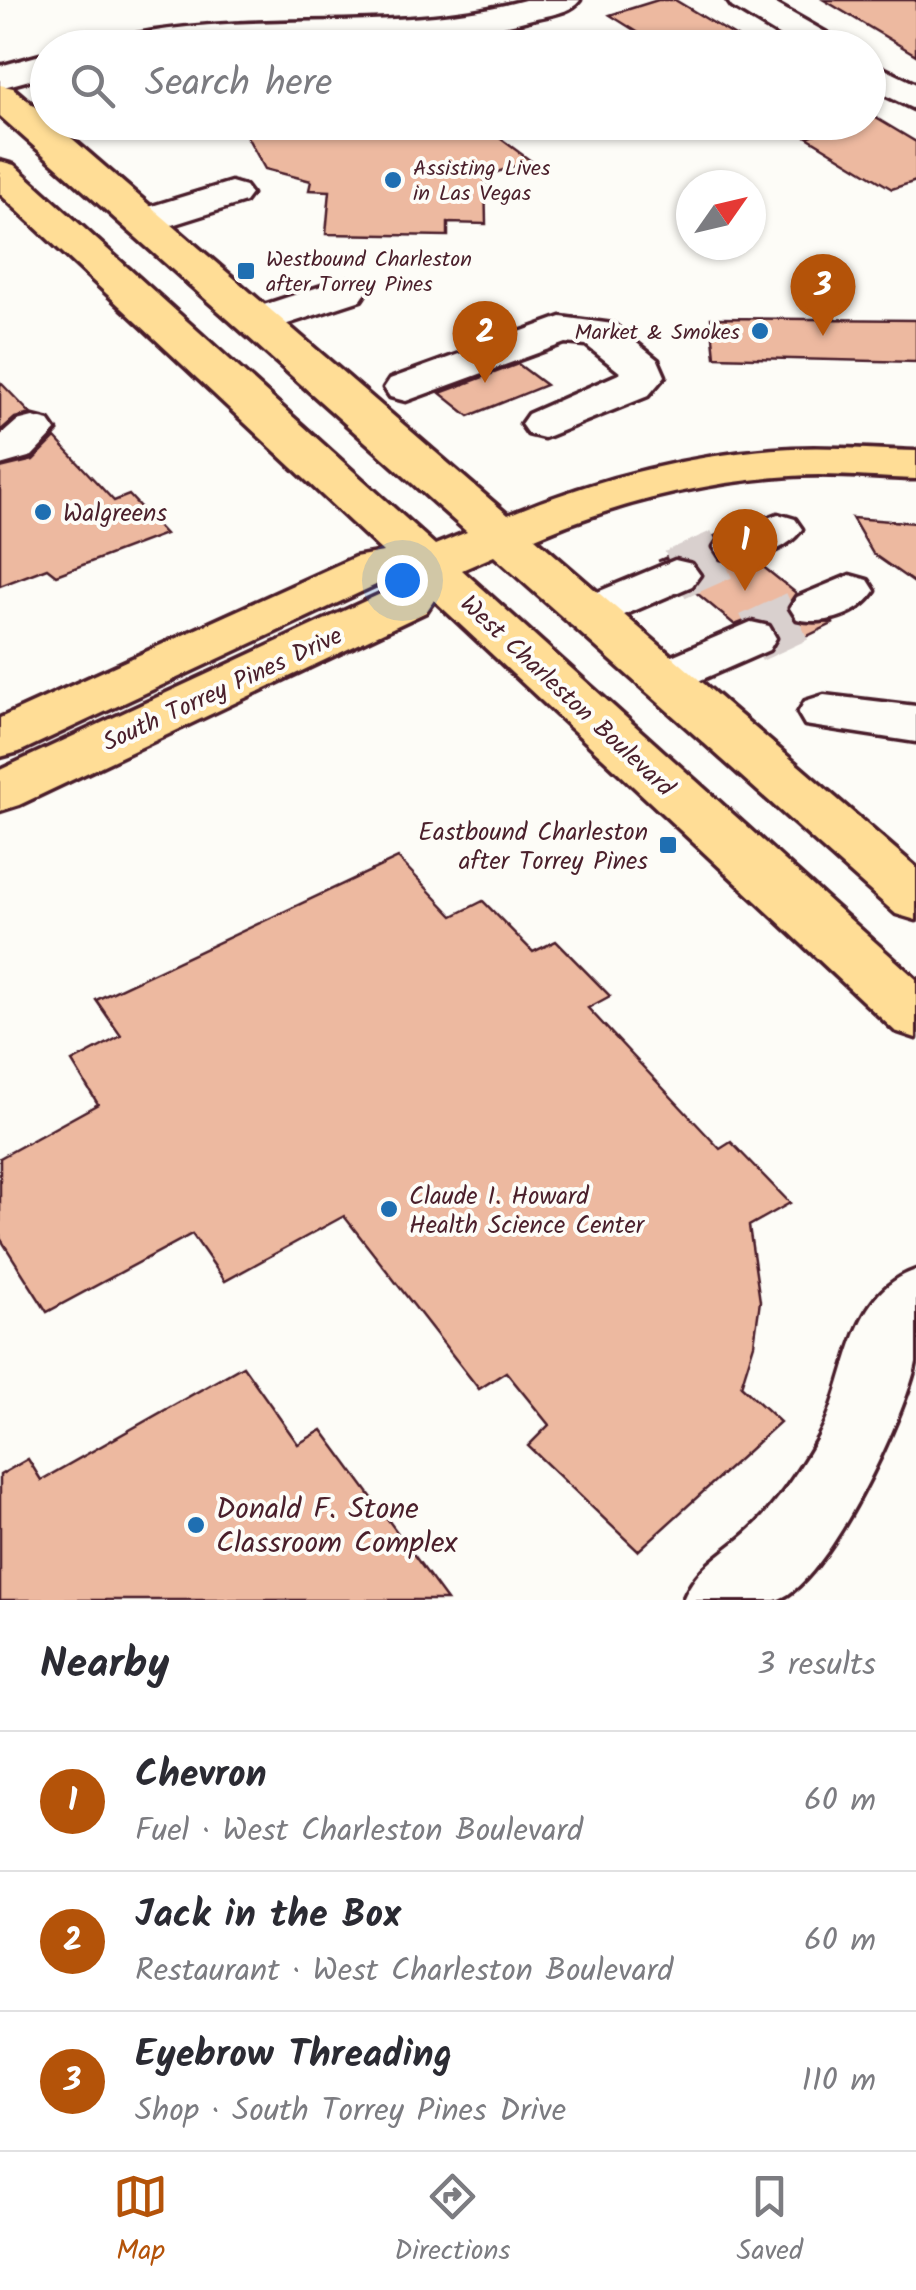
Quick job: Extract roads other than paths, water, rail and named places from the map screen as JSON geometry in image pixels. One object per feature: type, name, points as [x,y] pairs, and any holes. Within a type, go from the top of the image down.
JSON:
[{"type":"main road","points":[[0,96],[30,122]]},
{"type":"main road","points":[[50,140],[916,899]]},
{"type":"main road","points":[[3,179],[45,184],[72,201],[143,222]]},
{"type":"main road","name":"West Charleston Boulevard","points":[[3,179],[916,1015]]},
{"type":"main road","name":"South Torrey Pines Drive","points":[[0,738],[372,568],[428,566],[609,494],[696,474],[793,462],[916,465]]},
{"type":"main road","name":"South Torrey Pines Drive","points":[[0,792],[408,600],[428,566]]},
{"type":"street","points":[[184,30],[204,24],[429,29],[495,19],[563,0]]},
{"type":"street","points":[[744,0],[795,30]]},
{"type":"street","points":[[0,77],[30,69]]},
{"type":"street","points":[[886,82],[916,99]]},
{"type":"street","points":[[143,222],[230,194]]},
{"type":"street","points":[[257,321],[346,291]]},
{"type":"street","points":[[406,388],[561,330],[598,333],[660,382],[632,387],[544,424]]},
{"type":"street","points":[[589,614],[675,575]]},
{"type":"street","points":[[664,680],[752,638]]},
{"type":"street","points":[[824,713],[916,724]]},
{"type":"street","points":[[720,1600],[780,1552],[836,1474],[858,1433],[892,1328],[916,1299]]},
{"type":"tunnel","points":[[675,575],[738,547]]},
{"type":"tunnel","points":[[751,638],[815,608]]},
{"type":"place","name":"Assisting Lives in Las Vegas","points":[[393,180]]},
{"type":"place","name":"Westbound Charleston after Torrey Pines","points":[[246,271]]},
{"type":"place","name":"Market & Smokes","points":[[760,331]]},
{"type":"place","name":"Eyebrow Threading","points":[[823,336]]},
{"type":"place","name":"Jack in the Box","points":[[485,383]]},
{"type":"place","name":"Walgreens","points":[[43,512]]},
{"type":"place","name":"Chevron","points":[[745,591]]},
{"type":"place","name":"Eastbound Charleston after Torrey Pines","points":[[668,845]]},
{"type":"place","name":"Claude I. Howard Health Science Center","points":[[389,1209]]},
{"type":"place","name":"Donald F. Stone Classroom Complex","points":[[196,1525]]}]
